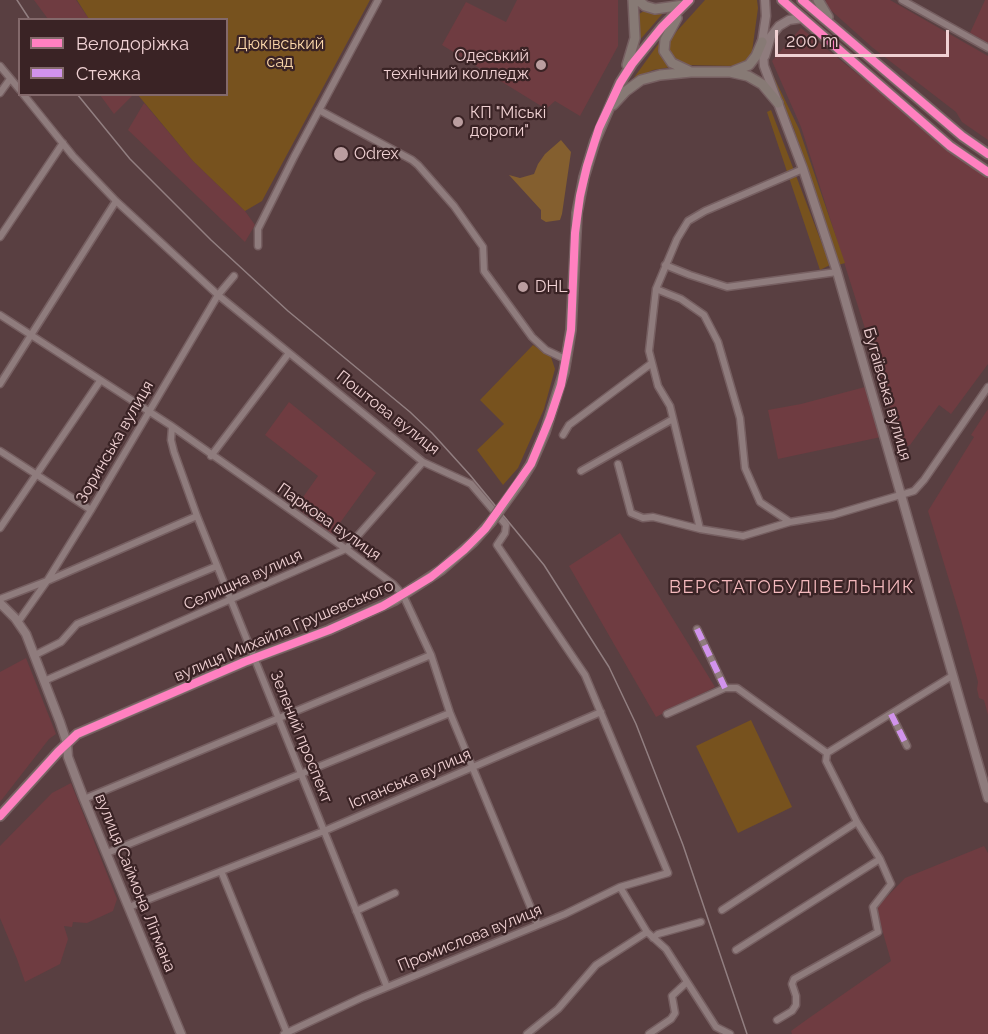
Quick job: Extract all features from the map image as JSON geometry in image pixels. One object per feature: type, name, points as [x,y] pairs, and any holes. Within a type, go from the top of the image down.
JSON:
[{"type":"main road","points":[[620,83],[635,38],[633,0]]},
{"type":"main road","points":[[638,0],[645,6],[655,9],[686,2]]},
{"type":"main road","name":"Бугаївська вулиця","points":[[765,0],[766,16],[762,42],[764,66],[803,169],[837,272],[988,798]]},
{"type":"main road","points":[[782,0],[950,146],[988,172]]},
{"type":"main road","points":[[802,0],[962,136],[988,154]]},
{"type":"main road","points":[[819,0],[832,24]]},
{"type":"main road","points":[[686,2],[667,34],[664,46],[666,56],[672,63],[691,72]]},
{"type":"main road","name":"вулиця Михайла Грушевського","points":[[0,816],[77,734],[254,659],[337,627],[404,595],[453,560],[491,522],[531,464],[556,401],[567,360],[571,330],[578,205],[586,166],[604,116],[620,83],[650,41],[686,2]]},
{"type":"main road","points":[[764,66],[768,43],[775,31],[789,20],[803,18]]},
{"type":"main road","points":[[730,72],[749,65],[762,42]]},
{"type":"main road","points":[[604,116],[626,91],[641,80],[660,75],[691,72],[743,74],[766,87],[778,103]]},
{"type":"main road","name":"вулиця Саймона Літмана","points":[[0,603],[26,634],[67,743],[68,757],[181,1034]]},
{"type":"street","points":[[258,246],[258,229],[378,0]]},
{"type":"street","points":[[902,0],[988,48]]},
{"type":"street","points":[[0,66],[18,88]]},
{"type":"street","points":[[0,93],[10,78]]},
{"type":"street","name":"Поштова вулиця","points":[[25,96],[73,156],[116,201],[218,295],[423,462],[471,484],[506,525],[505,533],[497,545],[585,675],[668,873]]},
{"type":"street","points":[[319,110],[418,165],[454,206],[483,247],[484,271],[528,332],[542,347],[567,360]]},
{"type":"street","points":[[0,237],[63,143]]},
{"type":"street","points":[[700,529],[670,406],[658,386],[649,351],[656,289],[677,238],[688,221],[705,211],[803,169]]},
{"type":"street","points":[[0,384],[116,201]]},
{"type":"street","points":[[666,265],[727,287],[837,272]]},
{"type":"street","name":"Зоринська вулиця","points":[[18,622],[47,581],[91,510],[218,295],[234,276]]},
{"type":"street","points":[[656,289],[681,299],[704,315],[718,342],[740,418],[745,468],[760,502],[790,522]]},
{"type":"street","name":"Паркова вулиця","points":[[0,315],[172,427],[346,549],[404,595],[430,655],[472,768],[538,925]]},
{"type":"street","points":[[211,456],[290,353]]},
{"type":"street","points":[[563,435],[569,425],[652,363]]},
{"type":"street","points":[[0,528],[100,381]]},
{"type":"street","points":[[618,464],[631,513],[642,518],[653,517],[700,529],[743,536],[790,522],[833,516],[914,491],[988,387]]},
{"type":"street","points":[[581,471],[673,419]]},
{"type":"street","name":"Зелений проспект","points":[[172,427],[171,440],[174,452],[197,516],[387,987]]},
{"type":"street","points":[[0,450],[91,510]]},
{"type":"street","name":"Селищна вулиця","points":[[44,681],[346,549],[423,462]]},
{"type":"street","points":[[0,599],[197,516]]},
{"type":"street","points":[[35,656],[61,642],[77,624],[217,566]]},
{"type":"street","points":[[697,629],[725,688]]},
{"type":"street","points":[[84,798],[430,655]]},
{"type":"street","points":[[827,753],[952,676]]},
{"type":"street","points":[[667,714],[725,688],[737,688],[827,753]]},
{"type":"street","name":"Іспанська вулиця","points":[[129,907],[324,831],[601,712]]},
{"type":"street","points":[[107,853],[450,713]]},
{"type":"street","points":[[891,714],[907,746]]},
{"type":"street","points":[[777,1020],[792,1011],[796,1005],[792,984],[794,979],[877,934],[879,928],[873,908],[891,884],[880,859],[857,822],[826,761],[827,753]]},
{"type":"street","points":[[722,910],[857,822]]},
{"type":"street","points":[[736,951],[880,859]]},
{"type":"street","points":[[221,871],[285,1033]]},
{"type":"street","name":"Промислова вулиця","points":[[285,1033],[387,987],[538,925],[620,887],[668,873]]},
{"type":"street","points":[[620,887],[650,935],[666,949],[715,1030],[730,1034]]},
{"type":"street","points":[[356,911],[394,893]]},
{"type":"street","points":[[527,1034],[558,1009],[596,965],[650,935],[701,922]]},
{"type":"street","points":[[650,1034],[671,1019],[675,1013],[672,996],[687,982]]},
{"type":"shaded area","points":[[34,0],[76,0],[88,18],[47,18]]},
{"type":"shaded area","name":"Одеський технічний колледж","points":[[517,0],[618,0],[618,46],[580,116],[555,101],[546,109],[442,45],[466,2],[506,22]]},
{"type":"shaded area","points":[[826,0],[890,0],[988,56],[988,140],[962,122],[956,112],[873,48],[825,5]]},
{"type":"shaded area","points":[[985,0],[988,0],[988,44],[970,33]]},
{"type":"shaded area","points":[[801,28],[958,156],[988,176],[988,364],[951,414],[939,405],[910,445],[903,448],[801,127],[772,61]]},
{"type":"shaded area","points":[[101,96],[132,96],[114,114]]},
{"type":"shaded area","points":[[144,103],[193,161],[245,211],[255,225],[245,242],[128,130]]},
{"type":"shaded area","points":[[561,140],[571,152],[562,214],[560,220],[546,222],[541,219],[541,210],[509,175],[520,178],[534,174],[545,154]]},
{"type":"shaded area","points":[[865,387],[881,437],[778,459],[768,410]]},
{"type":"shaded area","points":[[289,402],[376,473],[332,534],[296,507],[318,476],[265,435]]},
{"type":"shaded area","points":[[988,409],[988,715],[984,700],[979,698],[978,682],[960,616],[928,511],[974,437],[971,435]]},
{"type":"shaded area","points":[[620,533],[715,687],[656,717],[569,566]]},
{"type":"shaded area","points":[[26,658],[56,734],[49,739],[0,802],[0,672]]},
{"type":"shaded area","points":[[71,783],[117,899],[113,911],[87,923],[73,922],[72,927],[64,926],[68,939],[60,964],[25,982],[0,918],[0,846],[52,793]]},
{"type":"shaded area","points":[[984,846],[988,853],[988,1034],[792,1034],[791,1031],[891,961],[876,908],[905,878]]},
{"type":"green space","name":"Дюківський сад","points":[[77,0],[370,0],[262,201],[245,211],[193,161],[139,96],[228,96],[228,18],[88,18]]},
{"type":"green space","points":[[705,0],[757,0],[758,8],[751,59],[738,66],[685,65],[674,60],[668,41]]},
{"type":"green space","points":[[644,11],[664,12],[639,41],[639,14]]},
{"type":"green space","points":[[659,43],[663,57],[671,67],[653,70],[633,79]]},
{"type":"green space","points":[[770,69],[799,129],[845,263],[838,265],[794,129],[768,70]]},
{"type":"green space","points":[[771,110],[830,265],[820,270],[767,112]]},
{"type":"green space","points":[[533,345],[551,357],[555,369],[544,409],[518,468],[503,485],[477,450],[504,424],[480,400]]},
{"type":"green space","points":[[751,720],[792,807],[738,833],[696,746]]},
{"type":"railway","points":[[17,0],[29,18]]},
{"type":"railway","points":[[79,96],[130,159],[211,240],[288,311],[410,412],[432,433],[470,475],[544,565],[609,667],[636,724],[683,845],[747,1034]]},
{"type":"marked path","points":[[697,629],[725,688]]},
{"type":"marked path","points":[[891,714],[907,746]]},
{"type":"cycle path","points":[[0,816],[77,734],[244,662],[329,630],[383,606],[431,577],[485,529],[531,464],[561,385],[571,330],[575,233],[580,196],[599,128],[620,83],[632,64],[662,27],[689,0]]},
{"type":"cycle path","points":[[782,0],[950,146],[988,172]]},
{"type":"cycle path","points":[[802,0],[962,136],[988,154]]},
{"type":"place","name":"Одеський технічний колледж","points":[[541,65]]},
{"type":"place","name":"КП \"Міські дороги\"","points":[[458,122]]},
{"type":"place","name":"Odrex","points":[[341,154]]},
{"type":"place","name":"DHL","points":[[523,287]]},
{"type":"district","name":"ВЕРСТАТОБУДІВЕЛЬНИК","points":[[792,588]]}]
